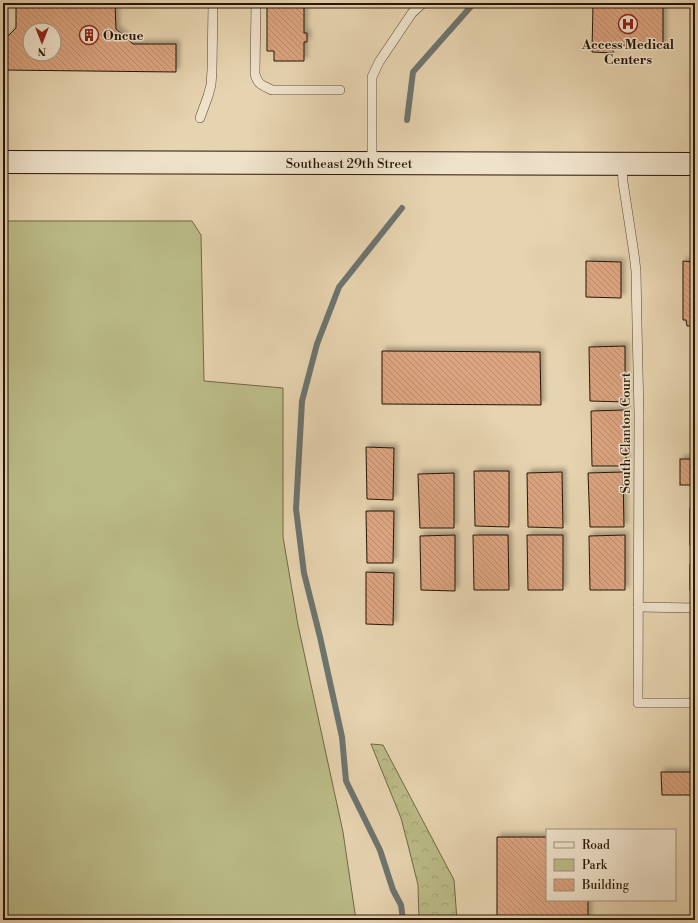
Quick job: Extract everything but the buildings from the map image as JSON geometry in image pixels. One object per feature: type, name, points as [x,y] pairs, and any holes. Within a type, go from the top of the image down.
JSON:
[{"type":"main road","name":"Southeast 29th Street","points":[[3,162],[695,164]]},
{"type":"lane","points":[[200,118],[211,85],[213,55],[213,3]]},
{"type":"lane","points":[[256,3],[255,74],[257,81],[263,86],[272,90],[340,90]]},
{"type":"lane","points":[[372,163],[372,77],[379,62],[412,13],[423,3]]},
{"type":"lane","name":"South Clanton Court","points":[[622,164],[623,182],[636,271],[639,415],[638,703],[695,703]]},
{"type":"lane","points":[[638,607],[695,608]]},
{"type":"green space","points":[[3,221],[192,221],[201,235],[204,381],[283,388],[283,537],[298,625],[343,832],[356,920],[3,920]]},
{"type":"green space","points":[[371,744],[383,745],[454,880],[457,920],[419,920],[418,885],[401,818]]},
{"type":"waterway","points":[[407,120],[413,72],[474,3]]},
{"type":"waterway","points":[[402,208],[339,287],[317,344],[302,401],[296,509],[304,573],[342,737],[346,781],[380,850],[393,890],[401,905],[403,920]]},
{"type":"place","name":"Access Medical Centers","points":[[628,24]]},
{"type":"place","name":"Oncue","points":[[89,35]]}]
